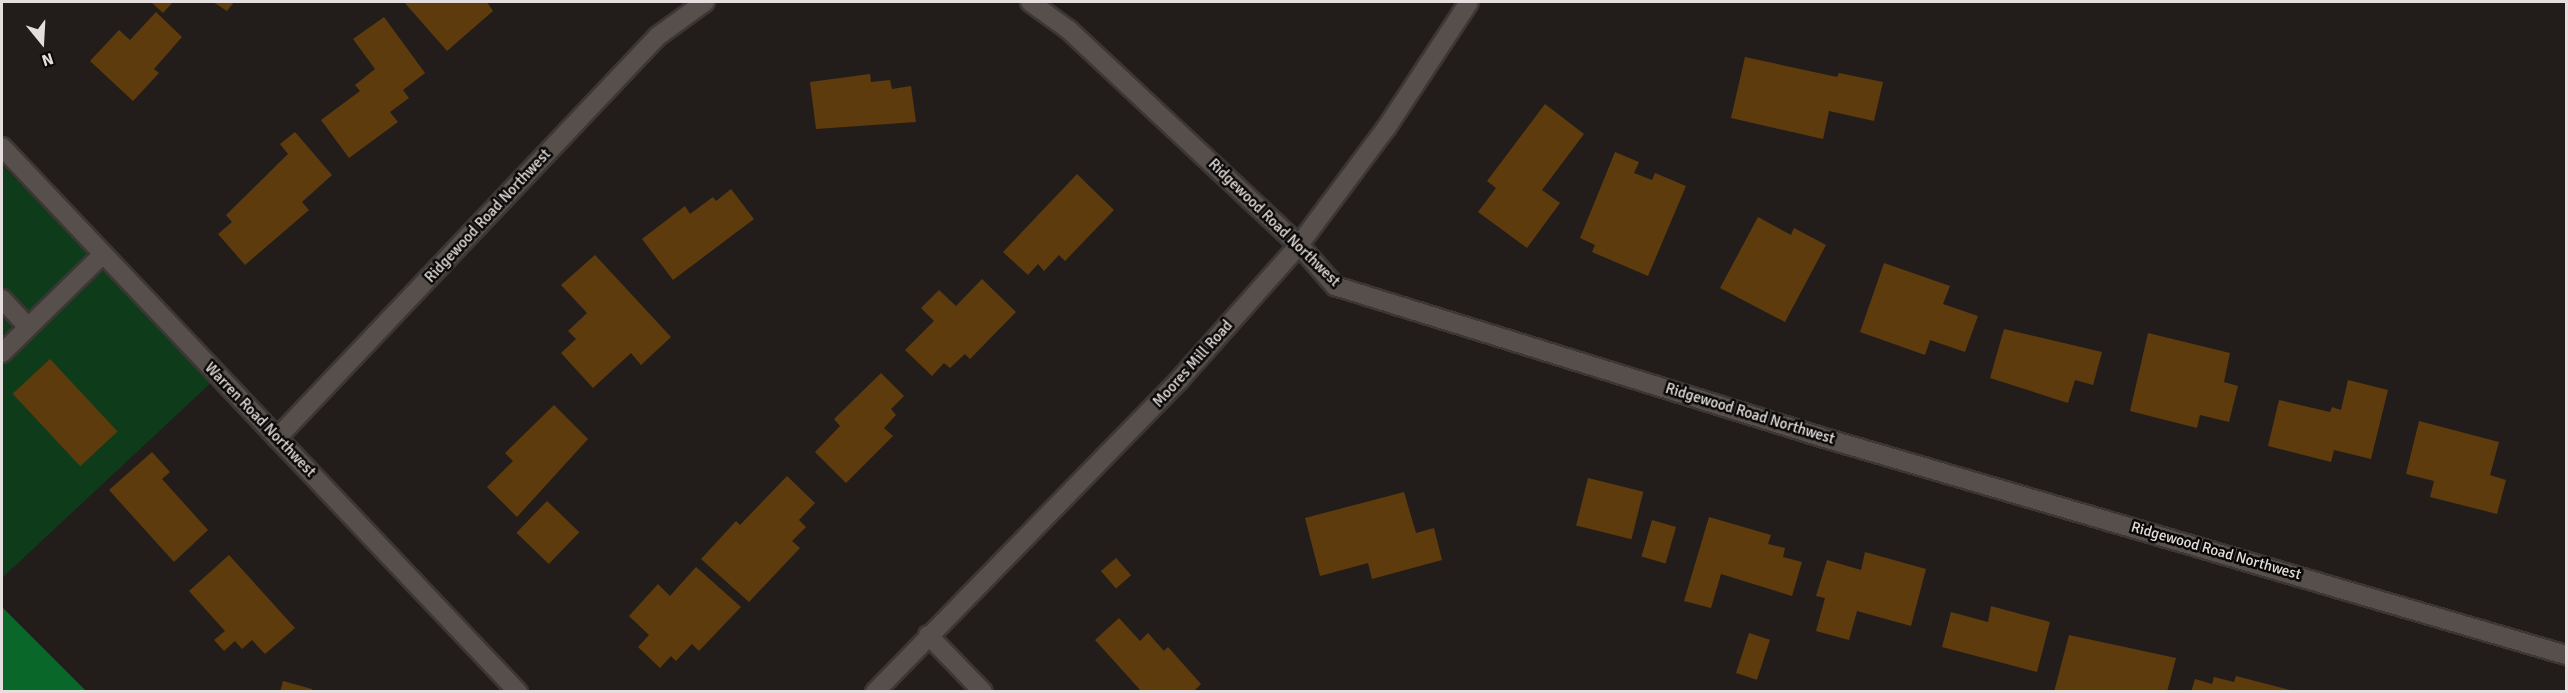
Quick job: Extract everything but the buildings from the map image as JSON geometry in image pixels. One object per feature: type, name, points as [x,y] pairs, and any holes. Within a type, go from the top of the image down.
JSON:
[{"type":"street","name":"Ridgewood Road Northwest","points":[[277,438],[658,36],[705,2]]},
{"type":"street","name":"Ridgewood Road Northwest","points":[[1030,2],[1069,30],[1299,245],[1335,286],[1821,436],[2566,655]]},
{"type":"street","name":"Moores Mill Road","points":[[875,692],[928,635],[1181,378],[1299,245],[1387,127],[1469,2]]},
{"type":"street","name":"Warren Road Northwest","points":[[2,147],[518,692]]},
{"type":"street","points":[[2,353],[103,254]]},
{"type":"street","points":[[2,299],[28,327]]},
{"type":"street","points":[[928,635],[983,692]]},
{"type":"green space","points":[[2,165],[213,381],[2,578]]},
{"type":"green space","points":[[2,607],[86,691],[2,691]]}]
